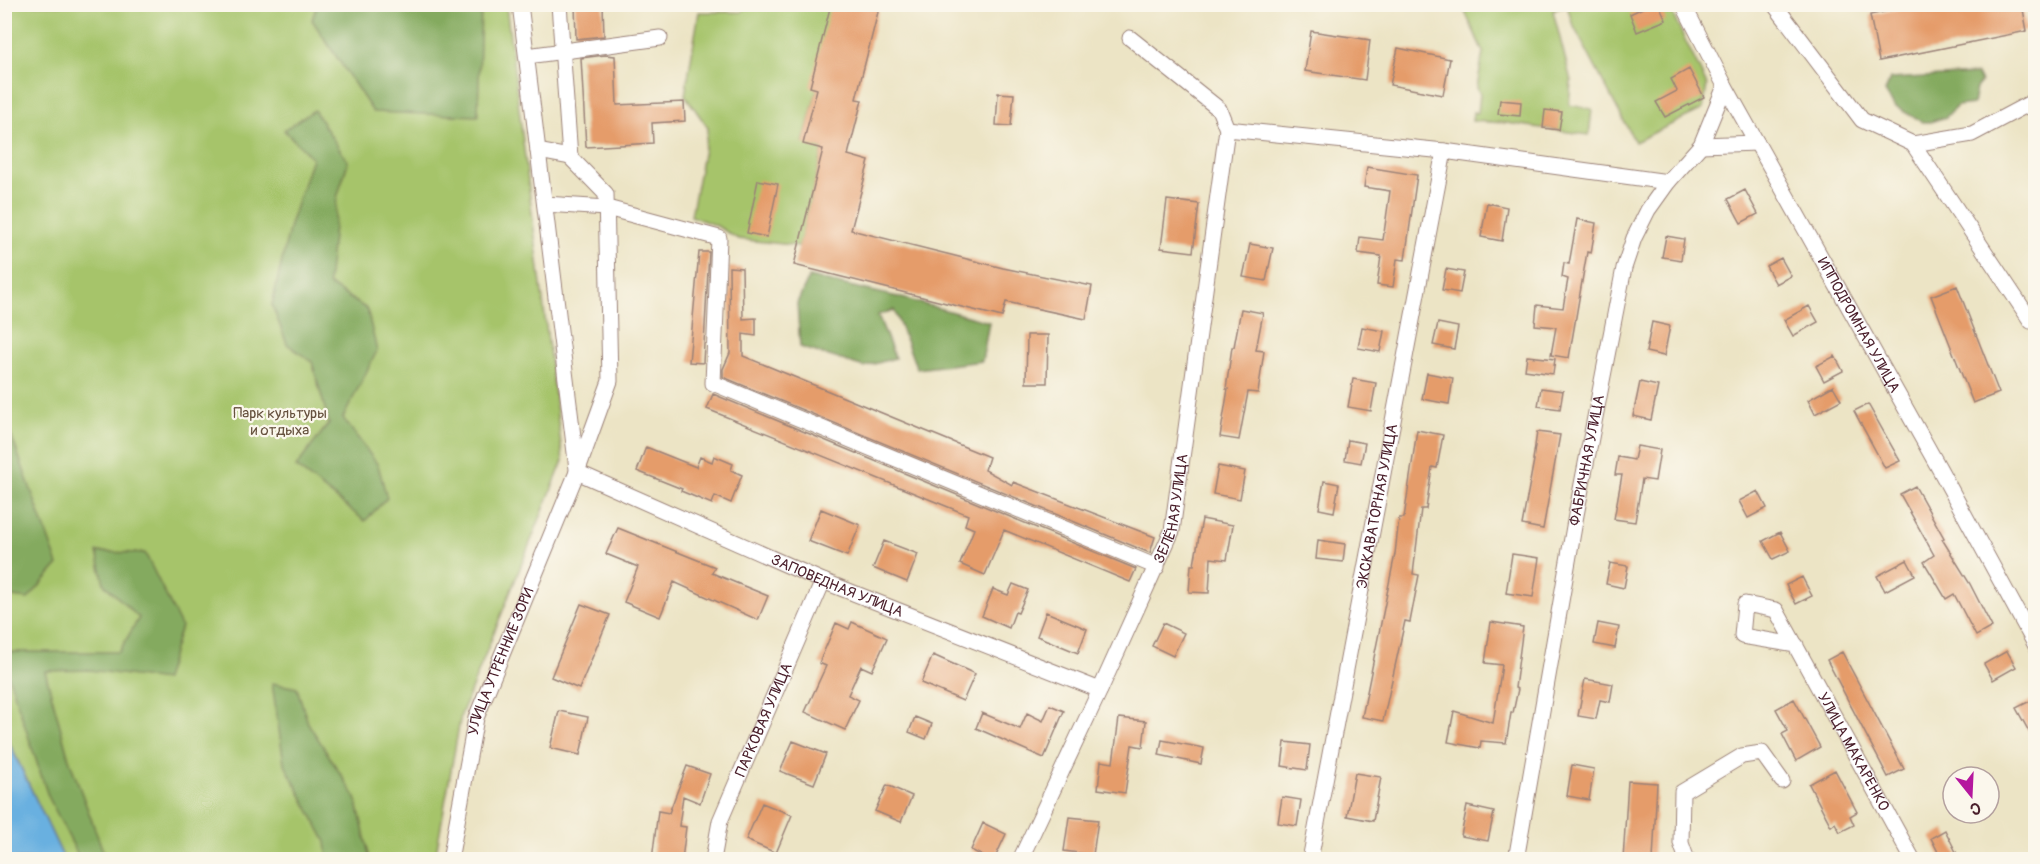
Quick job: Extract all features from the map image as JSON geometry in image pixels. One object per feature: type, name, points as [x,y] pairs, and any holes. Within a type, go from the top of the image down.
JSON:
[{"type":"street","points":[[520,4],[577,472]]},
{"type":"street","points":[[559,4],[570,157]]},
{"type":"street","name":"ИППОДРОМНАЯ УЛИЦА","points":[[1683,4],[1725,86],[2036,646]]},
{"type":"street","points":[[1774,4],[1862,120],[1913,144],[2031,321],[2036,320]]},
{"type":"street","points":[[526,56],[660,38]]},
{"type":"street","points":[[1130,38],[1219,109],[1227,129],[1444,152],[1668,182]]},
{"type":"street","name":"ФАБРИЧНАЯ УЛИЦА","points":[[1516,860],[1576,515],[1624,268],[1634,238],[1648,210],[1668,182],[1701,145],[1725,86]]},
{"type":"street","points":[[1913,144],[1972,134],[2036,100]]},
{"type":"street","name":"ЗЕЛЁНАЯ УЛИЦА","points":[[1020,860],[1172,531],[1227,129]]},
{"type":"street","points":[[1701,145],[1757,143]]},
{"type":"street","points":[[538,151],[570,157],[606,194],[607,208]]},
{"type":"street","name":"ЭКСКАВАТОРНАЯ УЛИЦА","points":[[1310,860],[1444,152]]},
{"type":"street","points":[[544,204],[607,208],[719,238],[713,383],[1157,567]]},
{"type":"street","name":"УЛИЦА УТРЕННИЕ ЗОРИ","points":[[450,860],[476,718],[577,472],[610,381],[607,208]]},
{"type":"street","name":"ЗАПОВЕДНАЯ УЛИЦА","points":[[577,472],[823,581],[1100,690]]},
{"type":"street","name":"ПАРКОВАЯ УЛИЦА","points":[[714,860],[720,821],[823,581]]},
{"type":"street","name":"УЛИЦА МАКАРЕНКО","points":[[1796,645],[1913,860]]},
{"type":"street","points":[[1687,860],[1681,843],[1682,792],[1743,756],[1762,753],[1782,781]]},
{"type":"green space","name":"Парк культуры и отдыха","points":[[5,5],[506,5],[563,461],[461,715],[435,859],[64,859],[5,733]]},
{"type":"green space","points":[[317,5],[481,6],[478,116],[373,112],[312,20]]},
{"type":"green space","points":[[745,5],[831,5],[817,89],[803,143],[823,149],[799,246],[738,239],[717,226],[691,216],[708,128],[685,95],[699,12],[742,12]]},
{"type":"green space","points":[[1462,5],[1566,5],[1553,11],[1571,81],[1569,105],[1592,109],[1589,135],[1507,123],[1472,121],[1473,112],[1478,113],[1480,94],[1477,88],[1483,52]]},
{"type":"green space","points":[[1567,5],[1668,5],[1707,85],[1703,109],[1635,142],[1572,23]]},
{"type":"green space","points":[[1977,74],[1981,82],[1976,88],[1973,104],[1957,106],[1946,117],[1930,122],[1922,122],[1894,106],[1885,92],[1890,79]]},
{"type":"green space","points":[[314,110],[348,162],[337,198],[328,284],[367,309],[377,351],[343,418],[378,465],[387,498],[365,521],[296,467],[329,423],[312,362],[287,344],[272,305],[290,225],[312,158],[284,130]]},
{"type":"green space","points":[[809,277],[898,297],[989,322],[982,361],[917,369],[894,310],[878,315],[895,358],[864,367],[800,347],[797,303]]},
{"type":"green space","points":[[4,415],[58,565],[28,599],[5,596]]},
{"type":"green space","points":[[97,552],[145,553],[181,626],[165,680],[90,670],[45,671],[69,759],[106,859],[80,859],[48,796],[5,666],[5,652],[119,652],[139,618],[104,584]]},
{"type":"green space","points":[[272,683],[297,688],[308,723],[356,798],[370,859],[328,859],[326,842],[284,763]]},
{"type":"water","points":[[5,734],[64,859],[5,859]]},
{"type":"building","points":[[575,4],[603,4],[604,36],[576,39]]},
{"type":"building","points":[[831,4],[880,4],[856,99],[862,100],[848,155],[869,161],[851,230],[1003,268],[1092,286],[1086,319],[1006,302],[1002,317],[794,265],[823,149],[803,144],[817,89],[810,87]]},
{"type":"building","points":[[1651,4],[1659,4],[1666,20],[1637,32],[1630,14]]},
{"type":"building","points":[[1920,4],[2022,4],[2027,31],[1879,61],[1870,15]]},
{"type":"building","points":[[1311,31],[1370,40],[1365,80],[1305,71]]},
{"type":"building","points":[[1398,48],[1450,59],[1443,95],[1390,85]]},
{"type":"building","points":[[615,56],[617,105],[684,102],[685,121],[652,123],[653,143],[586,147],[581,58]]},
{"type":"building","points":[[1689,69],[1704,97],[1665,117],[1656,102],[1677,91],[1671,79]]},
{"type":"building","points":[[998,93],[1014,94],[1011,126],[996,125]]},
{"type":"building","points":[[1500,100],[1521,102],[1520,116],[1498,114]]},
{"type":"building","points":[[1545,110],[1562,112],[1559,130],[1543,128]]},
{"type":"building","points":[[1367,167],[1417,175],[1405,260],[1397,259],[1393,287],[1377,285],[1381,256],[1358,253],[1360,237],[1383,240],[1390,191],[1364,187]]},
{"type":"building","points":[[758,180],[778,184],[767,237],[747,233]]},
{"type":"building","points":[[1745,190],[1758,214],[1741,223],[1728,199]]},
{"type":"building","points":[[1167,200],[1199,204],[1193,252],[1161,248]]},
{"type":"building","points":[[1487,203],[1507,207],[1502,241],[1481,237]]},
{"type":"building","points":[[1577,219],[1596,223],[1591,253],[1587,252],[1569,358],[1551,355],[1556,327],[1535,325],[1537,305],[1563,308],[1568,279],[1562,277],[1564,263],[1569,264]]},
{"type":"building","points":[[1666,236],[1684,239],[1681,260],[1662,257]]},
{"type":"building","points":[[1250,244],[1273,248],[1266,281],[1243,277]]},
{"type":"building","points":[[699,252],[709,252],[703,363],[689,362]]},
{"type":"building","points":[[1781,258],[1791,276],[1776,284],[1766,266]]},
{"type":"building","points":[[729,267],[742,268],[743,319],[756,318],[756,336],[743,334],[743,356],[989,457],[985,470],[1012,485],[1013,482],[1155,537],[1150,553],[723,377],[723,369],[730,353]]},
{"type":"building","points":[[1446,269],[1464,272],[1460,293],[1442,290]]},
{"type":"building","points":[[1957,286],[1999,393],[1973,403],[1931,296]]},
{"type":"building","points":[[1809,306],[1818,322],[1793,336],[1784,320]]},
{"type":"building","points":[[1241,309],[1263,313],[1256,350],[1264,351],[1258,393],[1248,392],[1239,440],[1220,437],[1232,347],[1234,347]]},
{"type":"building","points":[[1652,322],[1670,326],[1664,356],[1646,352]]},
{"type":"building","points":[[1438,323],[1458,327],[1454,349],[1433,345]]},
{"type":"building","points":[[1362,327],[1384,331],[1380,352],[1358,348]]},
{"type":"building","points":[[1027,335],[1048,335],[1047,383],[1026,383]]},
{"type":"building","points":[[1527,356],[1555,359],[1553,374],[1525,370]]},
{"type":"building","points":[[1835,356],[1843,371],[1824,381],[1816,366]]},
{"type":"building","points":[[1427,373],[1453,378],[1449,404],[1422,399]]},
{"type":"building","points":[[1353,379],[1376,383],[1371,411],[1348,407]]},
{"type":"building","points":[[1640,382],[1658,386],[1651,420],[1633,416]]},
{"type":"building","points":[[1833,386],[1841,400],[1815,414],[1808,400]]},
{"type":"building","points":[[1541,388],[1563,391],[1560,409],[1538,406]]},
{"type":"building","points":[[713,394],[1136,569],[1130,582],[1004,530],[985,575],[960,564],[974,529],[965,525],[968,515],[707,409]]},
{"type":"building","points":[[1868,404],[1900,461],[1885,468],[1854,411]]},
{"type":"building","points":[[1417,430],[1443,435],[1437,468],[1432,467],[1426,509],[1421,509],[1413,574],[1419,575],[1410,622],[1405,621],[1383,721],[1362,717],[1395,554],[1399,518],[1404,518]]},
{"type":"building","points":[[1537,432],[1560,435],[1543,529],[1522,525]]},
{"type":"building","points":[[1348,440],[1365,443],[1361,463],[1345,460]]},
{"type":"building","points":[[1637,446],[1660,450],[1655,481],[1642,479],[1635,522],[1614,519],[1622,475],[1615,475],[1618,457],[1634,460]]},
{"type":"building","points":[[646,447],[696,467],[700,457],[712,462],[714,456],[733,464],[731,470],[742,475],[731,503],[715,496],[712,504],[637,471]]},
{"type":"building","points":[[1218,466],[1245,471],[1240,499],[1213,494]]},
{"type":"building","points":[[1324,481],[1339,484],[1334,512],[1319,509]]},
{"type":"building","points":[[1915,486],[1992,627],[1976,636],[1954,594],[1946,599],[1924,562],[1934,555],[1900,494]]},
{"type":"building","points":[[1758,491],[1767,508],[1748,518],[1739,501]]},
{"type":"building","points":[[821,509],[860,525],[847,556],[808,541]]},
{"type":"building","points":[[1202,519],[1233,525],[1227,560],[1211,558],[1209,593],[1189,592],[1191,565],[1194,565]]},
{"type":"building","points":[[618,528],[715,567],[712,573],[768,596],[758,620],[674,582],[660,617],[624,602],[638,567],[606,554]]},
{"type":"building","points":[[1780,532],[1790,551],[1773,559],[1763,541]]},
{"type":"building","points":[[1318,540],[1345,544],[1343,562],[1316,559]]},
{"type":"building","points":[[884,541],[918,554],[907,582],[873,568]]},
{"type":"building","points":[[1512,554],[1539,558],[1533,597],[1506,593]]},
{"type":"building","points":[[1907,560],[1915,575],[1885,591],[1877,576]]},
{"type":"building","points":[[1610,563],[1628,566],[1624,588],[1606,584]]},
{"type":"building","points":[[1802,577],[1812,596],[1796,604],[1786,585]]},
{"type":"building","points":[[1013,584],[1028,590],[1009,628],[982,616],[993,589],[1008,595]]},
{"type":"building","points":[[581,604],[610,615],[579,689],[551,677]]},
{"type":"building","points":[[1046,612],[1087,629],[1078,653],[1037,636]]},
{"type":"building","points":[[852,622],[887,638],[872,671],[861,666],[848,695],[859,700],[845,730],[805,712],[826,666],[819,663],[836,623],[849,629]]},
{"type":"building","points":[[1491,622],[1523,627],[1515,688],[1518,689],[1506,743],[1481,741],[1480,748],[1448,742],[1454,711],[1493,723],[1502,665],[1485,663]]},
{"type":"building","points":[[1163,623],[1184,633],[1173,656],[1152,646]]},
{"type":"building","points":[[1598,623],[1619,627],[1615,648],[1594,644]]},
{"type":"building","points":[[2007,651],[2016,667],[1993,680],[1984,664]]},
{"type":"building","points":[[1842,652],[1904,769],[1888,777],[1827,660]]},
{"type":"building","points":[[933,655],[975,674],[963,701],[921,683]]},
{"type":"building","points":[[1585,679],[1613,684],[1610,702],[1600,700],[1596,719],[1578,716]]},
{"type":"building","points":[[2036,698],[2036,744],[2016,708]]},
{"type":"building","points":[[1794,699],[1820,747],[1796,761],[1782,734],[1788,731],[1776,709]]},
{"type":"building","points":[[1050,705],[1064,711],[1044,758],[976,728],[982,713],[1020,729],[1027,713],[1043,721]]},
{"type":"building","points":[[559,711],[588,717],[580,755],[550,748]]},
{"type":"building","points":[[915,717],[932,724],[926,739],[909,732]]},
{"type":"building","points":[[1119,718],[1146,721],[1143,747],[1132,745],[1125,793],[1098,789],[1101,761],[1113,763]]},
{"type":"building","points":[[1162,740],[1204,748],[1201,764],[1159,755]]},
{"type":"building","points":[[793,741],[826,754],[814,784],[780,771]]},
{"type":"building","points":[[1285,742],[1310,745],[1307,770],[1282,766]]},
{"type":"building","points":[[1572,765],[1594,769],[1589,800],[1567,796]]},
{"type":"building","points":[[687,766],[710,774],[700,803],[683,796],[679,826],[686,827],[682,860],[652,860],[658,811],[669,813]]},
{"type":"building","points":[[1835,770],[1857,812],[1850,816],[1854,825],[1840,832],[1835,823],[1831,826],[1809,784]]},
{"type":"building","points":[[1355,773],[1381,777],[1373,821],[1347,816]]},
{"type":"building","points":[[1628,781],[1657,783],[1653,860],[1623,860]]},
{"type":"building","points":[[887,785],[912,796],[901,822],[875,811]]},
{"type":"building","points":[[1282,797],[1301,800],[1297,826],[1278,823]]},
{"type":"building","points":[[762,803],[792,815],[776,853],[746,840]]},
{"type":"building","points":[[1467,806],[1494,812],[1488,841],[1461,836]]},
{"type":"building","points":[[1069,817],[1098,820],[1093,855],[1064,851]]},
{"type":"building","points":[[983,823],[1006,834],[994,860],[971,850]]},
{"type":"building","points":[[1945,830],[1960,860],[1942,860],[1931,838]]}]
